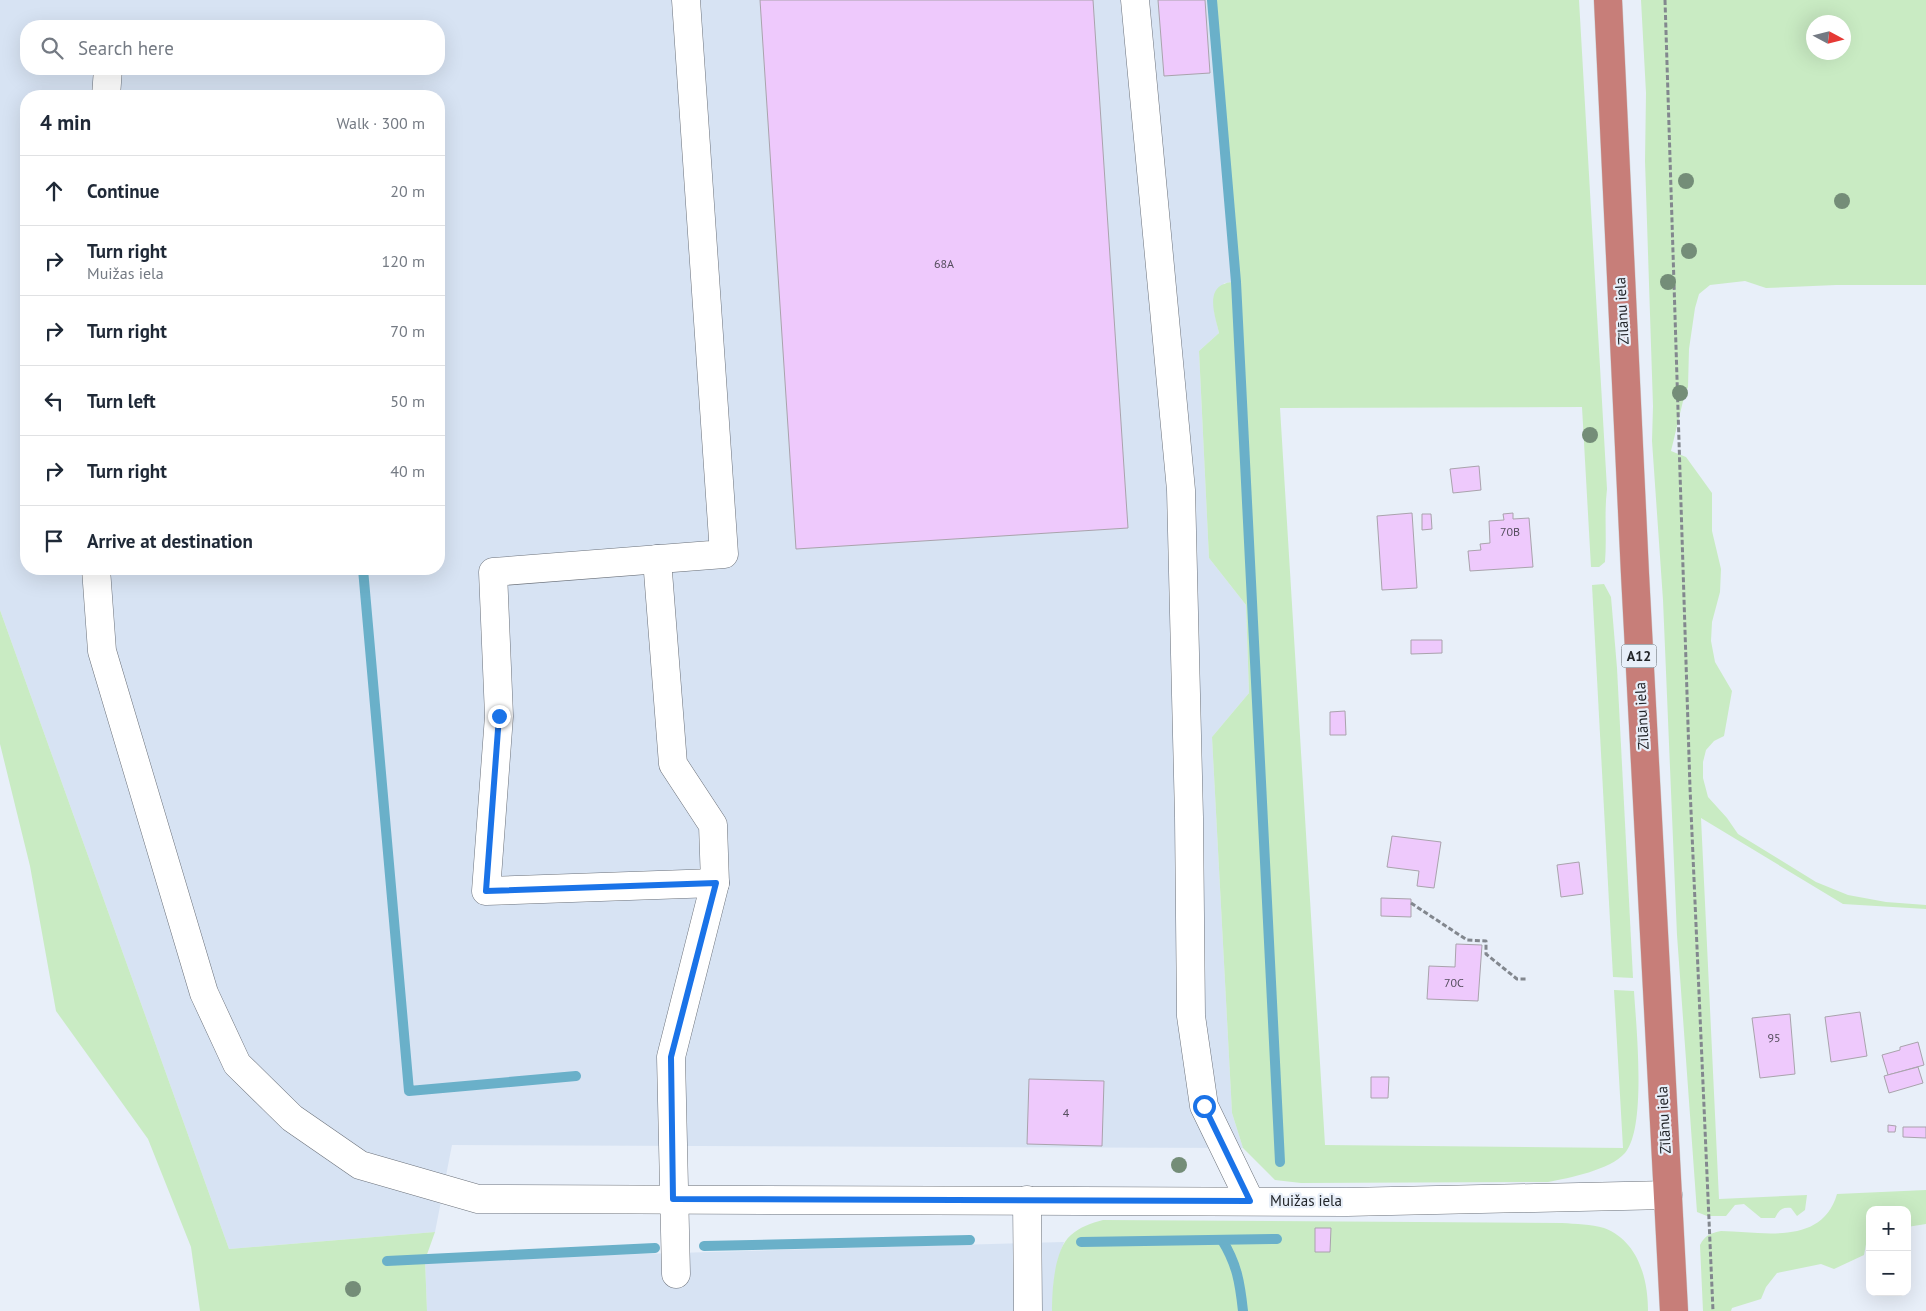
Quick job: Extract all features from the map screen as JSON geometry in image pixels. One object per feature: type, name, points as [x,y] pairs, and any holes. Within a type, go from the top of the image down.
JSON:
[{"type":"highway","name":"Zīlānu iela","points":[[1608,0],[1634,564],[1674,1311]]},
{"type":"street","points":[[686,0],[724,554],[493,572],[499,716],[486,891],[716,883]]},
{"type":"street","points":[[1135,0],[1181,490],[1192,1016],[1204,1106],[1250,1201]]},
{"type":"street","points":[[106,90],[108,75]]},
{"type":"street","points":[[657,559],[673,764],[713,825],[716,883],[671,1057],[676,1274]]},
{"type":"street","name":"Muižas iela","points":[[96,575],[102,651],[204,993],[237,1064],[292,1118],[360,1165],[478,1198],[1357,1202],[1668,1195]]},
{"type":"street","points":[[1028,1200],[1028,1311]]},
{"type":"path","points":[[1665,0],[1690,778],[1712,1311]]},
{"type":"path","points":[[1411,903],[1468,940],[1486,942],[1486,954],[1517,979],[1527,979]]},
{"type":"shaded area","points":[[0,0],[1212,0],[1236,282],[1224,283],[1214,311],[1219,333],[1199,351],[1209,558],[1246,605],[1249,693],[1212,737],[1232,1113],[1243,1148],[452,1145],[435,1232],[229,1249],[0,610]]},
{"type":"shaded area","points":[[1064,1242],[1054,1280],[1052,1311],[427,1311],[425,1260]]},
{"type":"green space","points":[[1212,0],[1579,0],[1607,489],[1605,562],[1599,567],[1591,567],[1582,407],[1280,408],[1325,1145],[1623,1148],[1614,990],[1634,991],[1638,1051],[1636,1122],[1632,1140],[1625,1153],[1600,1169],[1548,1182],[1301,1183],[1275,1180],[1243,1148],[1232,1113],[1212,737],[1249,693],[1246,605],[1209,558],[1199,351],[1219,333],[1213,306],[1215,293],[1224,284],[1236,282]]},
{"type":"green space","points":[[1641,0],[1926,0],[1926,285],[1836,285],[1766,288],[1745,281],[1710,285],[1699,294],[1695,308],[1689,349],[1688,387],[1671,451],[1686,457],[1712,493],[1712,531],[1721,569],[1720,592],[1712,622],[1711,641],[1715,662],[1732,691],[1724,736],[1714,741],[1706,750],[1703,762],[1703,778],[1708,797],[1727,818],[1738,834],[1816,882],[1848,895],[1886,902],[1926,905],[1926,909],[1843,904],[1701,818],[1719,1199],[1807,1195],[1805,1210],[1797,1216],[1791,1208],[1785,1208],[1775,1218],[1761,1218],[1744,1204],[1735,1205],[1726,1216],[1707,1216],[1697,1212],[1677,935],[1663,600],[1652,441],[1653,406],[1645,161],[1646,93]]},
{"type":"green space","points":[[1604,584],[1611,597],[1617,668],[1633,978],[1613,977],[1592,585]]},
{"type":"green space","points":[[0,610],[229,1249],[435,1232],[425,1260],[427,1311],[200,1311],[191,1247],[148,1139],[56,1011],[30,866],[0,744]]},
{"type":"green space","points":[[1926,1190],[1926,1224],[1911,1226],[1911,1206],[1866,1206],[1866,1244],[1864,1255],[1834,1269],[1821,1264],[1777,1273],[1766,1287],[1761,1299],[1732,1308],[1731,1311],[1703,1311],[1700,1245],[1704,1239],[1721,1231],[1772,1233],[1805,1229],[1818,1222],[1829,1211],[1837,1194]]},
{"type":"green space","points":[[1103,1220],[1583,1224],[1604,1228],[1616,1234],[1633,1251],[1639,1262],[1646,1286],[1648,1311],[1052,1311],[1055,1271],[1065,1241],[1082,1228]]},
{"type":"building","points":[[760,0],[1093,0],[1128,528],[796,549]]},
{"type":"building","points":[[1158,0],[1205,0],[1210,73],[1164,76]]},
{"type":"building","points":[[1479,466],[1481,490],[1453,493],[1450,469]]},
{"type":"building","points":[[1412,513],[1417,588],[1382,590],[1377,516]]},
{"type":"building","points":[[1513,513],[1513,519],[1529,518],[1533,567],[1470,571],[1468,551],[1481,550],[1480,544],[1490,543],[1489,521],[1504,520],[1503,514]]},
{"type":"building","points":[[1422,514],[1431,514],[1432,529],[1422,530]]},
{"type":"building","points":[[1411,640],[1442,640],[1442,653],[1411,654]]},
{"type":"building","points":[[1345,711],[1346,735],[1330,735],[1330,712]]},
{"type":"building","points":[[1392,836],[1441,842],[1434,888],[1417,886],[1419,871],[1387,867]]},
{"type":"building","points":[[1579,862],[1583,894],[1561,897],[1557,865]]},
{"type":"building","points":[[1381,898],[1411,899],[1411,917],[1381,916]]},
{"type":"building","points":[[1456,944],[1482,945],[1478,1001],[1427,999],[1429,966],[1455,967]]},
{"type":"building","points":[[1860,1012],[1867,1056],[1831,1062],[1825,1017]]},
{"type":"building","points":[[1790,1014],[1795,1074],[1760,1078],[1752,1018]]},
{"type":"building","points":[[1918,1042],[1924,1065],[1888,1075],[1882,1055]]},
{"type":"building","points":[[1918,1067],[1923,1083],[1889,1093],[1884,1076]]},
{"type":"building","points":[[1371,1077],[1389,1077],[1388,1098],[1371,1098]]},
{"type":"building","points":[[1029,1079],[1104,1081],[1102,1146],[1027,1144]]},
{"type":"building","points":[[1888,1125],[1896,1126],[1895,1132],[1888,1132]]},
{"type":"building","points":[[1903,1127],[1926,1127],[1926,1138],[1903,1137]]},
{"type":"building","points":[[1315,1228],[1331,1228],[1330,1252],[1315,1252]]},
{"type":"waterway","points":[[1212,0],[1236,282],[1280,1162]]},
{"type":"waterway","points":[[364,575],[409,1091],[576,1076]]},
{"type":"waterway","points":[[1081,1242],[1277,1239]]},
{"type":"waterway","points":[[704,1246],[970,1240]]},
{"type":"waterway","points":[[1222,1240],[1237,1274],[1243,1311]]},
{"type":"waterway","points":[[387,1261],[655,1248]]},
{"type":"route","points":[[499,716],[486,891],[716,883],[671,1057],[673,1199],[1250,1201],[1204,1106]]}]
